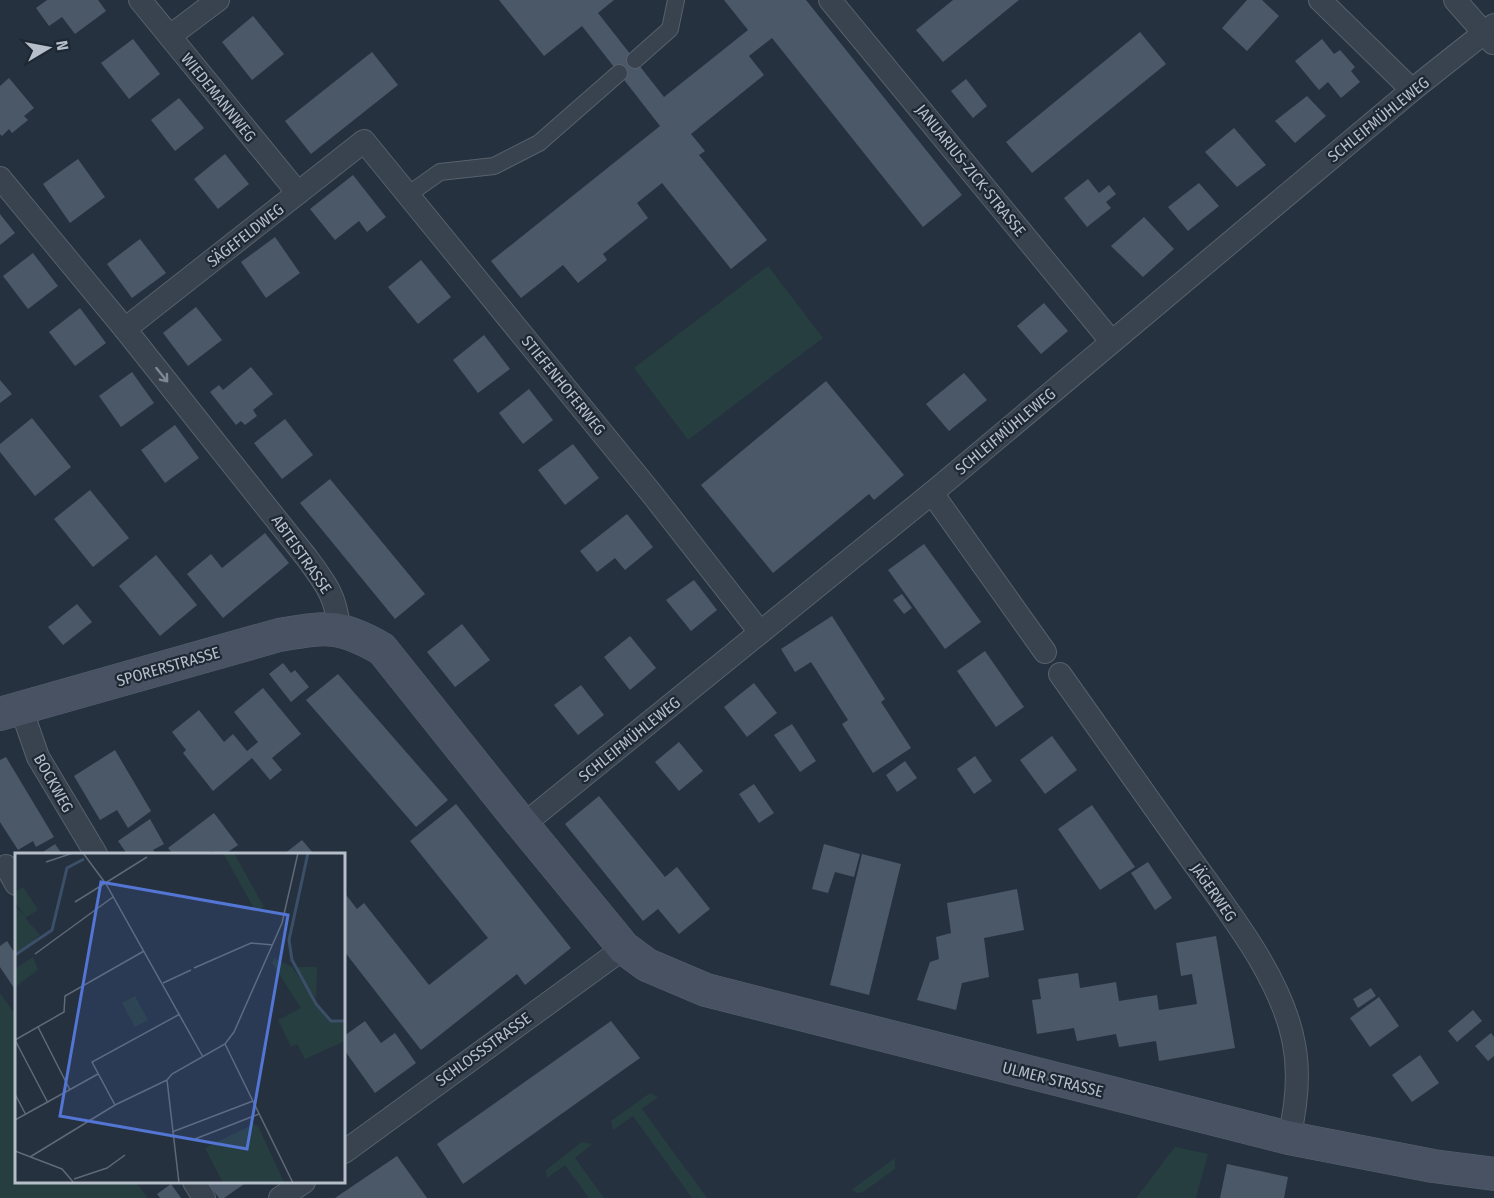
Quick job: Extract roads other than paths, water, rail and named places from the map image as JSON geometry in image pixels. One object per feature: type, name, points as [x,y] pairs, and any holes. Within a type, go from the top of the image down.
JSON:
[{"type":"main road","name":"SPORERSTRASSE","points":[[10,711],[279,635],[313,629],[339,629]]},
{"type":"main road","points":[[339,629],[360,636],[382,649],[624,948]]},
{"type":"main road","name":"ULMER STRASSE","points":[[624,948],[647,965],[706,990],[1289,1138],[1433,1166],[1494,1174]]},
{"type":"street","name":"WIEDEMANNWEG","points":[[140,0],[298,193]]},
{"type":"street","points":[[170,36],[218,0]]},
{"type":"street","points":[[635,60],[670,29],[676,0]]},
{"type":"street","name":"JANUARIUS-ZICK-STRASSE","points":[[831,0],[1111,340]]},
{"type":"street","points":[[1320,0],[1412,90]]},
{"type":"street","name":"SCHLEIFMÜHLEWEG","points":[[523,825],[932,493],[1111,340],[1412,90],[1491,34],[1455,0]]},
{"type":"street","points":[[409,194],[440,172],[494,166],[539,142],[619,73]]},
{"type":"street","name":"SÄGEFELDWEG","points":[[125,329],[364,141]]},
{"type":"street","name":"STIEFENHOFERWEG","points":[[364,141],[652,494],[760,632]]},
{"type":"street","name":"ABTEISTRASSE","points":[[0,178],[270,509],[327,586],[337,609],[339,629]]},
{"type":"street","points":[[932,493],[1045,652]]},
{"type":"street","name":"JÄGERWEG","points":[[1060,674],[1247,938],[1279,995],[1294,1044],[1296,1080],[1294,1114],[1289,1138]]},
{"type":"street","name":"BOCKWEG","points":[[10,711],[95,853]]},
{"type":"street","name":"SCHLOSSSTRASSE","points":[[345,1151],[624,948]]},
{"type":"street","points":[[195,1183],[204,1198]]},
{"type":"street","points":[[280,1198],[302,1183]]}]
